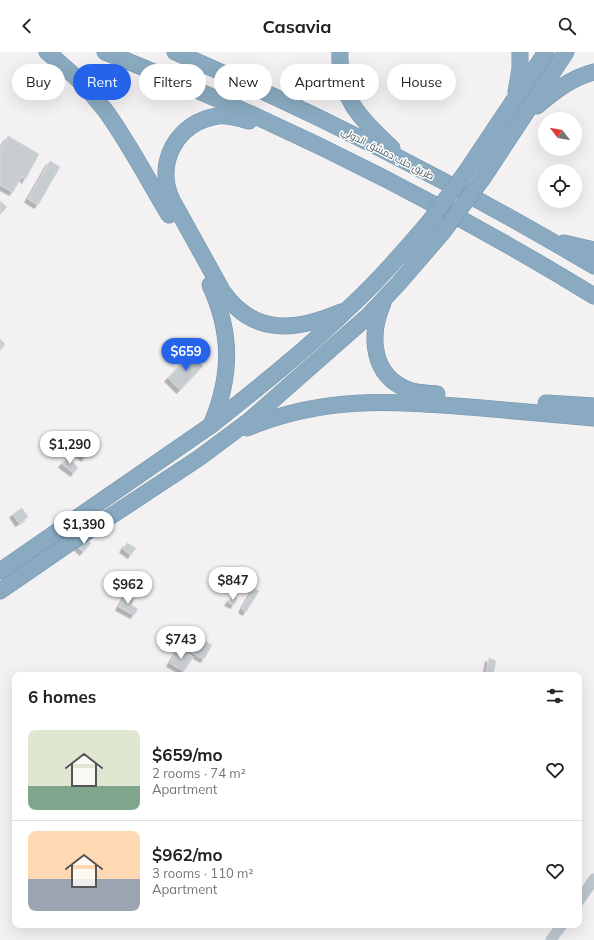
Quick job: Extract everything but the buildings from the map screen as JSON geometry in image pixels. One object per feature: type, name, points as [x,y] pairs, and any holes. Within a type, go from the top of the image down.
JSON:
[{"type":"highway","points":[[47,52],[75,76],[117,128],[202,271],[215,297],[223,324],[227,352],[223,390],[210,426]]},
{"type":"highway","points":[[105,52],[199,90],[305,138],[467,223],[594,296]]},
{"type":"highway","name":"طريق حلب دمشق الدولي","points":[[175,52],[268,93],[408,162],[552,241],[594,266]]},
{"type":"highway","points":[[340,52],[342,81],[348,99],[353,107],[376,133],[408,162]]},
{"type":"highway","points":[[512,104],[519,78],[520,52]]},
{"type":"highway","points":[[0,571],[210,426],[290,361],[351,306],[391,266],[429,222],[468,169],[546,52]]},
{"type":"highway","points":[[0,591],[231,435],[342,340],[387,296],[443,232],[483,178],[566,52]]},
{"type":"highway","points":[[526,114],[562,86],[577,78],[594,72]]},
{"type":"highway","points":[[305,138],[277,131],[240,118],[219,116],[208,118],[190,128],[175,143],[169,155],[166,168],[167,187],[172,200],[218,285],[233,305],[247,316],[271,325],[290,326],[317,321],[351,306]]},
{"type":"highway","points":[[552,241],[594,250]]},
{"type":"highway","points":[[387,296],[380,311],[376,328],[376,353],[378,360],[386,373],[396,383],[403,387],[416,392],[430,394],[594,406]]},
{"type":"highway","points":[[231,435],[266,420],[308,408],[368,402],[406,402],[594,418]]},
{"type":"street","points":[[582,897],[594,879]]},
{"type":"street","points":[[551,940],[560,928]]}]
